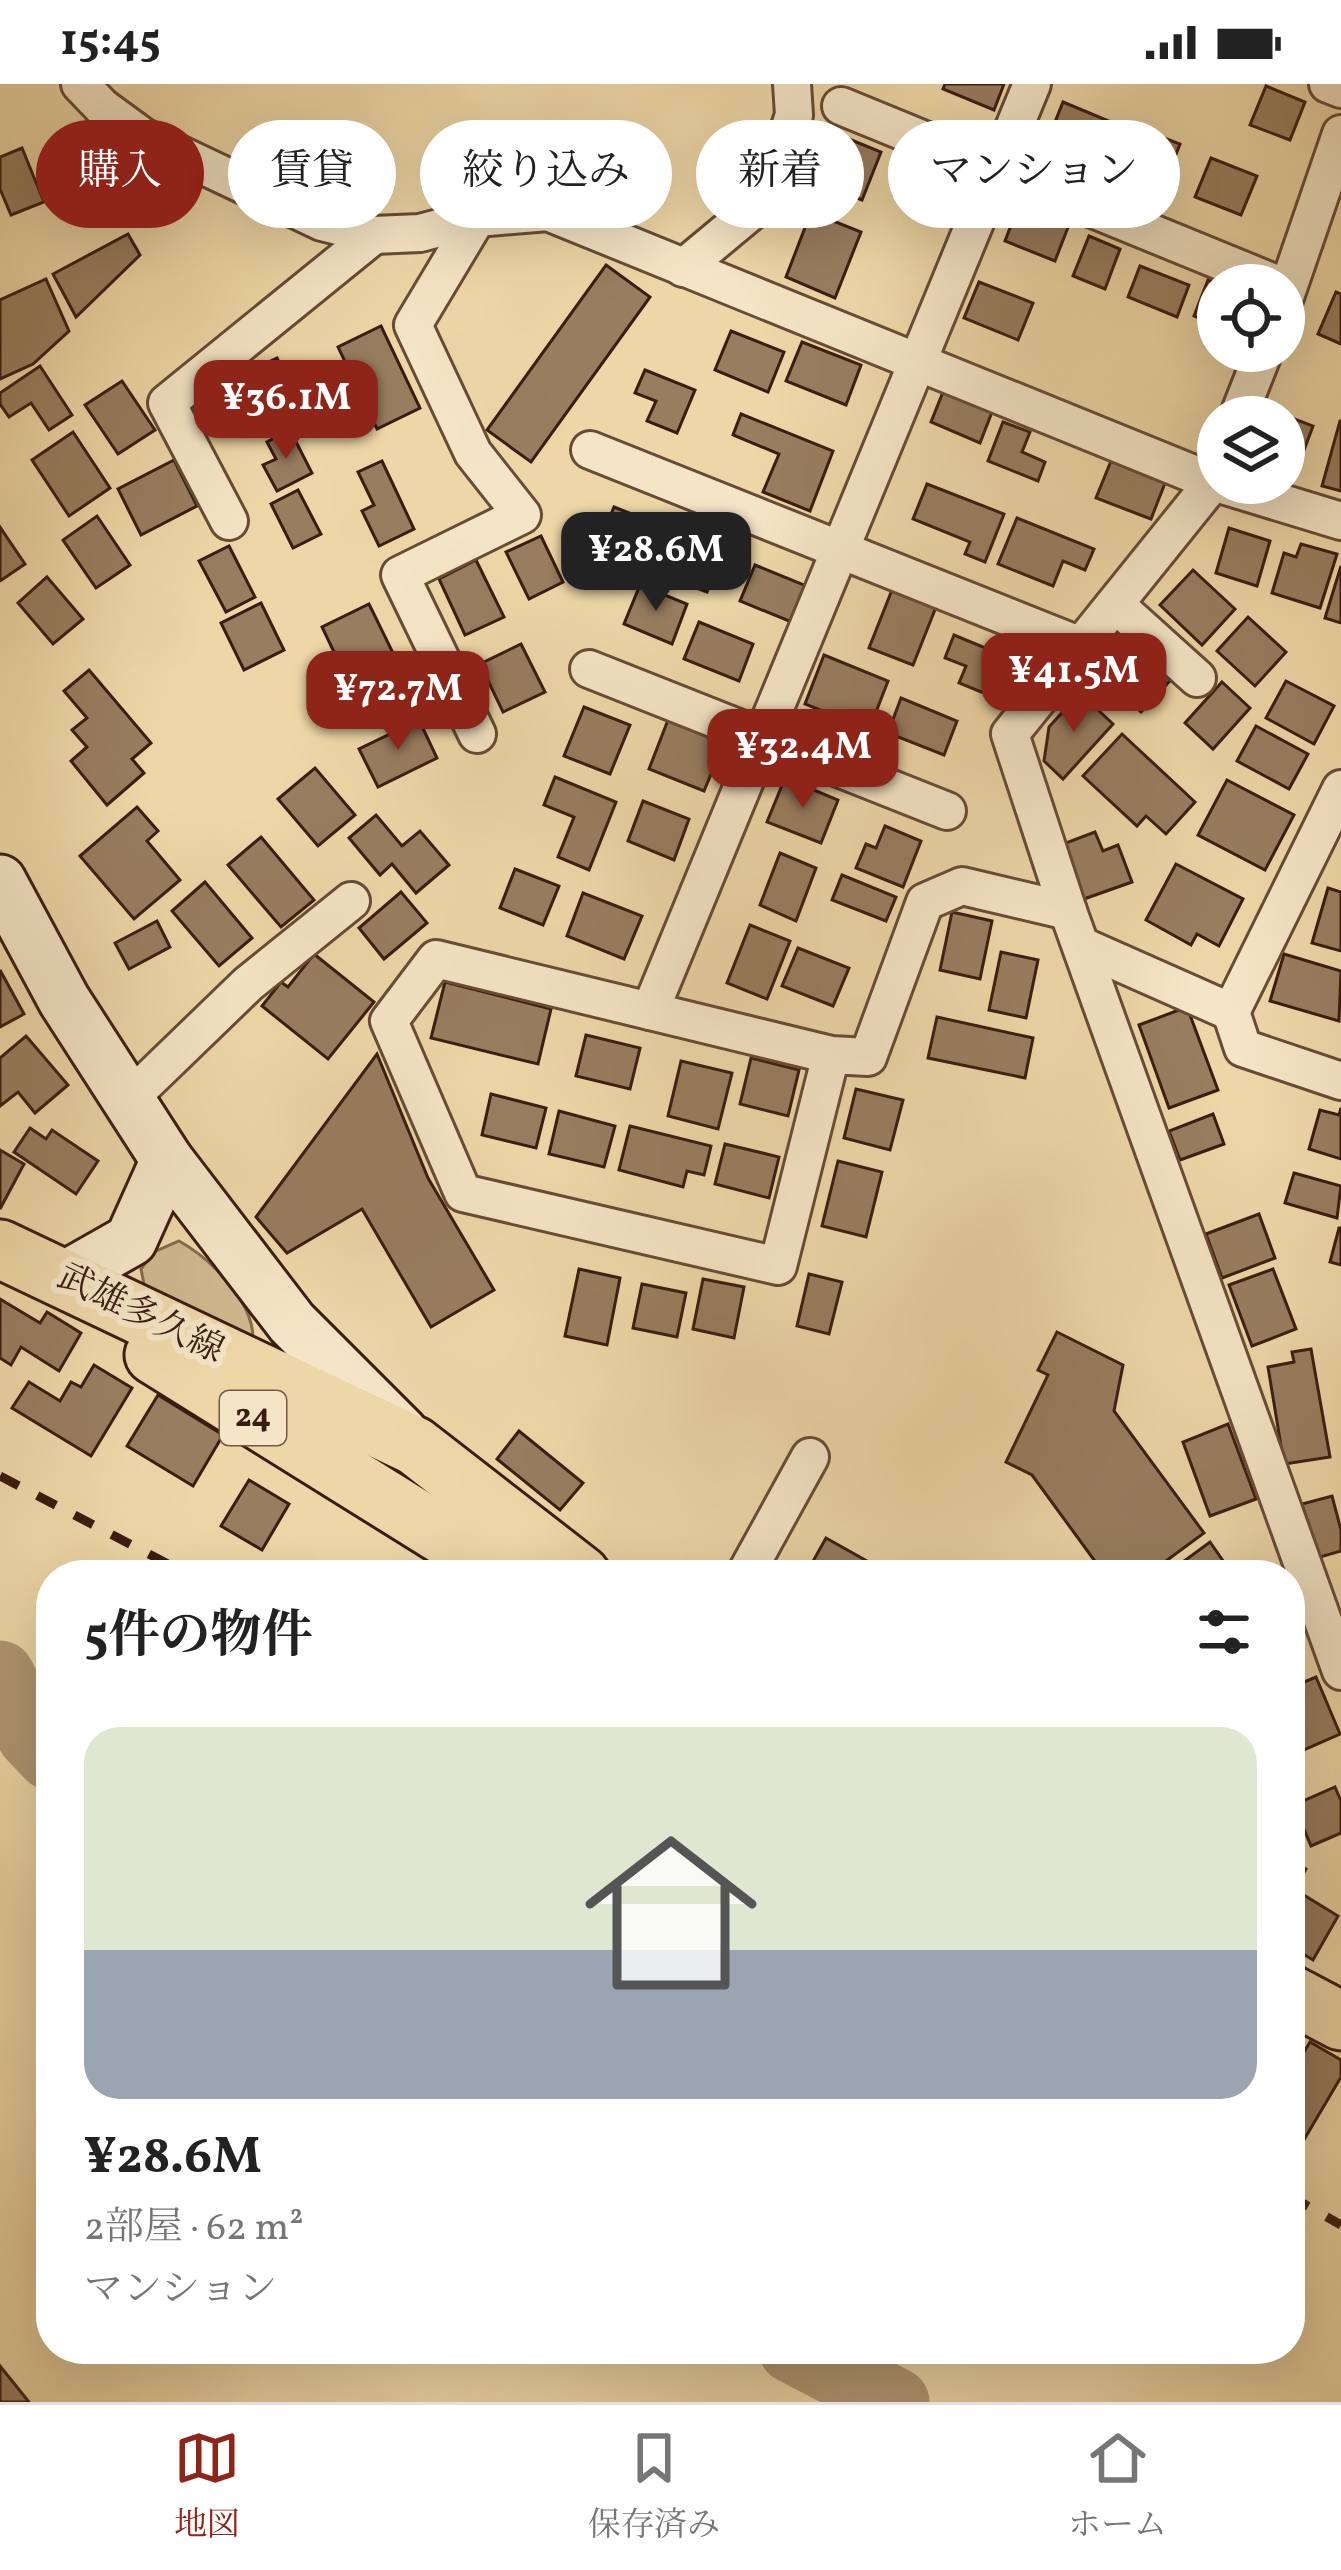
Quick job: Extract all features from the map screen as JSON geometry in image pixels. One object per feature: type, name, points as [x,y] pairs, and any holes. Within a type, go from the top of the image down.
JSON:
[{"type":"main road","name":"武雄多久線","points":[[0,1249],[415,1447],[562,1560]]},
{"type":"main road","name":"武雄多久線","points":[[0,1258],[483,1560]]},
{"type":"main road","points":[[1305,2002],[1341,2021]]},
{"type":"street","points":[[80,84],[142,136],[322,222],[374,235],[439,228]]},
{"type":"street","points":[[683,268],[766,199],[794,115],[791,84]]},
{"type":"street","points":[[1018,120],[1032,84]]},
{"type":"street","points":[[1328,84],[1341,89]]},
{"type":"street","points":[[841,106],[888,125]]},
{"type":"street","points":[[1294,264],[1341,134]]},
{"type":"street","points":[[472,228],[412,326],[473,453],[522,515],[400,574],[477,734]]},
{"type":"street","points":[[587,228],[1197,469]]},
{"type":"street","points":[[650,1011],[974,228]]},
{"type":"street","points":[[1135,228],[1222,264]]},
{"type":"street","points":[[229,521],[166,403],[374,235]]},
{"type":"street","points":[[590,450],[1081,646]]},
{"type":"street","points":[[1197,500],[1010,734],[1068,911],[1334,1627],[1341,1671]]},
{"type":"street","points":[[1294,504],[1341,521]]},
{"type":"street","points":[[1115,604],[1196,678]]},
{"type":"street","points":[[590,669],[947,811]]},
{"type":"street","points":[[1231,1012],[1324,863],[1341,789]]},
{"type":"street","points":[[0,881],[64,1000],[167,1160],[292,1322],[415,1447]]},
{"type":"street","points":[[831,1055],[778,1266],[463,1193],[389,1021],[436,959],[831,1055],[868,1058],[925,902],[962,886],[1068,911]]},
{"type":"street","points":[[128,1100],[248,984],[351,901]]},
{"type":"street","points":[[1082,946],[1231,1012],[1243,1048],[1341,1081]]},
{"type":"street","points":[[64,1278],[131,1240],[167,1160]]},
{"type":"street","points":[[753,1560],[810,1457]]},
{"type":"shaded area","points":[[179,1241],[227,1282],[245,1309],[253,1337],[246,1341],[147,1299],[141,1269],[154,1252]]},
{"type":"building","points":[[945,84],[1004,84],[994,110],[943,89]]},
{"type":"building","points":[[1266,86],[1305,102],[1290,140],[1250,125]]},
{"type":"building","points":[[1063,102],[1106,120],[1056,120]]},
{"type":"building","points":[[864,145],[881,152],[864,195]]},
{"type":"building","points":[[22,148],[36,182],[36,205],[11,215],[0,189],[0,157]]},
{"type":"building","points":[[1211,158],[1257,176],[1241,215],[1195,197]]},
{"type":"building","points":[[805,228],[861,232],[835,298],[786,277]]},
{"type":"building","points":[[1010,228],[1068,228],[1055,261],[1005,241]]},
{"type":"building","points":[[128,234],[140,255],[76,317],[53,274]]},
{"type":"building","points":[[1089,236],[1120,249],[1105,289],[1073,276]]},
{"type":"building","points":[[606,265],[650,297],[531,462],[487,430]]},
{"type":"building","points":[[1140,266],[1189,285],[1177,317],[1128,297]]},
{"type":"building","points":[[46,279],[69,331],[33,364],[0,379],[0,300]]},
{"type":"building","points":[[979,282],[1033,303],[1018,340],[964,318]]},
{"type":"building","points":[[1336,292],[1341,294],[1341,344],[1318,334]]},
{"type":"building","points":[[381,326],[420,408],[377,429],[338,347]]},
{"type":"building","points":[[731,331],[784,352],[768,392],[715,370]]},
{"type":"building","points":[[802,342],[861,365],[846,405],[786,381]]},
{"type":"building","points":[[277,358],[299,401],[245,429],[222,385]]},
{"type":"building","points":[[40,366],[72,415],[49,430],[31,403],[9,417],[0,404],[0,393]]},
{"type":"building","points":[[645,370],[695,390],[677,433],[647,421],[656,401],[635,393]]},
{"type":"building","points":[[122,381],[155,430],[118,454],[85,405]]},
{"type":"building","points":[[943,392],[992,412],[980,443],[931,422]]},
{"type":"building","points":[[741,414],[833,451],[810,511],[763,492],[779,454],[733,435]]},
{"type":"building","points":[[1341,421],[1341,491],[1322,486]]},
{"type":"building","points":[[1003,422],[1030,432],[1022,452],[1045,462],[1038,481],[988,461]]},
{"type":"building","points":[[1305,423],[1313,426],[1305,447]]},
{"type":"building","points":[[290,430],[312,473],[277,491],[263,465],[276,459],[267,442]]},
{"type":"building","points":[[73,432],[110,488],[69,516],[32,460]]},
{"type":"building","points":[[174,460],[197,506],[141,535],[118,489]]},
{"type":"building","points":[[382,461],[414,529],[379,546],[362,511],[374,505],[358,472]]},
{"type":"building","points":[[1111,461],[1165,483],[1151,519],[1096,498]]},
{"type":"building","points":[[927,484],[1004,514],[985,562],[965,554],[970,542],[913,519]]},
{"type":"building","points":[[298,490],[321,534],[293,548],[271,504]]},
{"type":"building","points":[[614,507],[655,523],[636,573],[594,556]]},
{"type":"building","points":[[97,516],[130,565],[96,588],[63,540]]},
{"type":"building","points":[[1017,518],[1094,549],[1085,570],[1063,561],[1053,586],[998,564]]},
{"type":"building","points":[[0,527],[25,564],[0,581]]},
{"type":"building","points":[[1229,528],[1270,541],[1257,586],[1216,573]]},
{"type":"building","points":[[692,530],[726,543],[707,592],[673,579]]},
{"type":"building","points":[[541,536],[563,582],[529,599],[506,552]]},
{"type":"building","points":[[1301,544],[1337,554],[1320,608],[1272,593],[1284,553],[1296,557]]},
{"type":"building","points":[[229,546],[255,597],[226,612],[199,561]]},
{"type":"building","points":[[476,560],[504,617],[465,635],[439,579]]},
{"type":"building","points":[[755,565],[809,587],[794,623],[740,601]]},
{"type":"building","points":[[1341,566],[1341,623],[1325,618]]},
{"type":"building","points":[[1193,570],[1235,609],[1202,645],[1160,605]]},
{"type":"building","points":[[47,577],[83,619],[53,644],[18,603]]},
{"type":"building","points":[[640,585],[687,604],[672,644],[624,624]]},
{"type":"building","points":[[892,590],[936,607],[913,665],[869,648]]},
{"type":"building","points":[[261,603],[284,650],[244,670],[221,623]]},
{"type":"building","points":[[369,604],[393,653],[328,684],[316,660],[334,652],[322,627]]},
{"type":"building","points":[[1248,617],[1286,652],[1255,686],[1217,651]]},
{"type":"building","points":[[699,622],[753,644],[739,681],[684,659]]},
{"type":"building","points":[[1137,633],[1179,671],[1141,712],[1099,674]]},
{"type":"building","points":[[954,635],[1012,659],[996,698],[959,683],[966,666],[945,658]]},
{"type":"building","points":[[521,644],[545,692],[503,712],[480,664]]},
{"type":"building","points":[[824,655],[888,681],[869,730],[805,704]]},
{"type":"building","points":[[393,664],[412,704],[363,727],[343,687]]},
{"type":"building","points":[[89,670],[151,743],[132,759],[144,773],[107,805],[71,761],[87,747],[72,730],[87,718],[64,691]]},
{"type":"building","points":[[1286,681],[1334,706],[1314,744],[1266,718]]},
{"type":"building","points":[[1222,682],[1250,708],[1213,749],[1185,723]]},
{"type":"building","points":[[1080,693],[1113,724],[1063,779],[1044,761],[1049,727]]},
{"type":"building","points":[[901,698],[957,721],[944,755],[888,733]]},
{"type":"building","points":[[584,707],[630,725],[610,774],[564,756]]},
{"type":"building","points":[[419,720],[437,758],[378,787],[359,749]]},
{"type":"building","points":[[668,720],[724,743],[704,791],[649,769]]},
{"type":"building","points":[[1256,726],[1308,754],[1289,789],[1237,761]]},
{"type":"building","points":[[1122,734],[1195,802],[1166,834],[1146,816],[1137,826],[1083,776]]},
{"type":"building","points":[[315,768],[355,815],[318,846],[278,799]]},
{"type":"building","points":[[555,777],[616,802],[589,870],[558,857],[574,817],[544,805]]},
{"type":"building","points":[[785,778],[838,800],[821,843],[767,822]]},
{"type":"building","points":[[1227,780],[1294,815],[1265,870],[1198,835]]},
{"type":"building","points":[[643,801],[689,819],[674,860],[628,841]]},
{"type":"building","points":[[137,807],[158,831],[147,841],[180,880],[134,919],[80,856]]},
{"type":"building","points":[[376,815],[402,846],[420,831],[449,865],[416,893],[392,864],[380,875],[349,838]]},
{"type":"building","points":[[885,826],[921,841],[903,887],[856,868],[866,844],[876,848]]},
{"type":"building","points":[[1095,832],[1103,851],[1118,845],[1132,882],[1084,899],[1063,844]]},
{"type":"building","points":[[261,837],[314,900],[281,927],[228,865]]},
{"type":"building","points":[[780,853],[816,868],[796,921],[760,905]]},
{"type":"building","points":[[1176,864],[1243,899],[1219,946],[1197,934],[1191,945],[1146,920]]},
{"type":"building","points":[[515,869],[559,886],[543,925],[500,908]]},
{"type":"building","points":[[842,875],[896,897],[886,921],[832,900]]},
{"type":"building","points":[[205,882],[252,938],[219,966],[172,911]]},
{"type":"building","points":[[1328,888],[1341,892],[1341,951],[1312,943]]},
{"type":"building","points":[[401,892],[427,923],[384,959],[359,928]]},
{"type":"building","points":[[583,893],[642,916],[624,959],[567,936]]},
{"type":"building","points":[[952,912],[992,921],[980,979],[940,970]]},
{"type":"building","points":[[157,921],[170,947],[129,969],[115,943]]},
{"type":"building","points":[[750,925],[790,941],[767,999],[727,983]]},
{"type":"building","points":[[798,948],[849,968],[833,1006],[782,986]]},
{"type":"building","points":[[1001,952],[1038,960],[1026,1018],[989,1010]]},
{"type":"building","points":[[314,954],[374,1002],[328,1059],[262,1006],[281,982],[288,987]]},
{"type":"building","points":[[1284,954],[1341,971],[1339,1021],[1270,1001]]},
{"type":"building","points":[[0,970],[24,1014],[0,1027]]},
{"type":"building","points":[[445,982],[551,1009],[538,1064],[431,1038]]},
{"type":"building","points":[[1187,1007],[1218,1090],[1169,1108],[1139,1025]]},
{"type":"building","points":[[937,1017],[1033,1038],[1025,1078],[928,1058]]},
{"type":"building","points":[[586,1035],[640,1048],[630,1089],[576,1076]]},
{"type":"building","points":[[26,1036],[68,1085],[35,1113],[18,1092],[0,1106],[0,1058]]},
{"type":"building","points":[[377,1054],[428,1178],[494,1290],[431,1327],[362,1209],[287,1253],[256,1217]]},
{"type":"building","points":[[751,1058],[799,1070],[788,1116],[740,1104]]},
{"type":"building","points":[[681,1061],[732,1073],[718,1129],[668,1116]]},
{"type":"building","points":[[856,1089],[903,1100],[890,1150],[844,1138]]},
{"type":"building","points":[[491,1094],[546,1108],[536,1148],[482,1135]]},
{"type":"building","points":[[1341,1108],[1341,1159],[1309,1149],[1320,1110],[1339,1115]]},
{"type":"building","points":[[559,1111],[615,1126],[604,1167],[549,1154]]},
{"type":"building","points":[[1213,1114],[1224,1144],[1180,1160],[1169,1131]]},
{"type":"building","points":[[630,1126],[711,1146],[704,1175],[687,1171],[683,1187],[619,1170]]},
{"type":"building","points":[[30,1128],[46,1139],[52,1130],[98,1161],[76,1194],[14,1152]]},
{"type":"building","points":[[725,1144],[779,1157],[769,1198],[715,1184]]},
{"type":"building","points":[[0,1150],[24,1164],[0,1209]]},
{"type":"building","points":[[838,1161],[882,1172],[866,1237],[822,1226]]},
{"type":"building","points":[[1294,1173],[1341,1186],[1337,1218],[1285,1203]]},
{"type":"building","points":[[1259,1214],[1275,1258],[1222,1278],[1206,1234]]},
{"type":"building","points":[[1341,1228],[1341,1265],[1330,1262]]},
{"type":"building","points":[[579,1269],[620,1278],[607,1345],[565,1336]]},
{"type":"building","points":[[1273,1269],[1296,1329],[1252,1346],[1229,1285]]},
{"type":"building","points":[[809,1274],[842,1282],[829,1334],[797,1326]]},
{"type":"building","points":[[703,1279],[744,1287],[734,1338],[693,1329]]},
{"type":"building","points":[[642,1284],[686,1293],[677,1337],[633,1328]]},
{"type":"building","points":[[0,1299],[40,1323],[47,1312],[81,1333],[59,1371],[21,1347],[11,1365],[0,1358]]},
{"type":"building","points":[[1057,1332],[1123,1365],[1114,1411],[1204,1533],[1167,1560],[1094,1560],[1032,1475],[1006,1462],[1048,1375],[1038,1370]]},
{"type":"building","points":[[1311,1349],[1330,1457],[1284,1464],[1268,1367],[1294,1362],[1292,1352]]},
{"type":"building","points":[[94,1365],[132,1388],[91,1456],[12,1408],[29,1382],[60,1401],[71,1382],[81,1387]]},
{"type":"building","points":[[158,1395],[223,1435],[193,1486],[127,1446]]},
{"type":"building","points":[[1228,1424],[1256,1499],[1210,1516],[1183,1442]]},
{"type":"building","points":[[519,1431],[583,1483],[560,1510],[497,1459]]},
{"type":"building","points":[[249,1480],[289,1504],[262,1550],[221,1526]]},
{"type":"building","points":[[1332,1496],[1341,1551],[1317,1558],[1302,1504]]},
{"type":"building","points":[[826,1538],[865,1560],[814,1560]]},
{"type":"building","points":[[1210,1542],[1223,1560],[1185,1560]]},
{"type":"building","points":[[1316,1677],[1340,1734],[1305,1749],[1305,1682]]},
{"type":"building","points":[[1335,1787],[1341,1801],[1341,1833],[1311,1846],[1305,1832],[1305,1800]]},
{"type":"building","points":[[1305,1896],[1338,1916],[1313,1960],[1305,1955]]},
{"type":"building","points":[[1310,2042],[1341,2060],[1341,2077],[1305,2138],[1305,2050]]},
{"type":"building","points":[[0,2366],[29,2402],[0,2402]]},
{"type":"waterway","points":[[0,1675],[36,1740]]},
{"type":"waterway","points":[[822,2364],[895,2402]]},
{"type":"railway","points":[[0,1476],[160,1560]]},
{"type":"railway","points":[[1305,2205],[1341,2225]]}]
